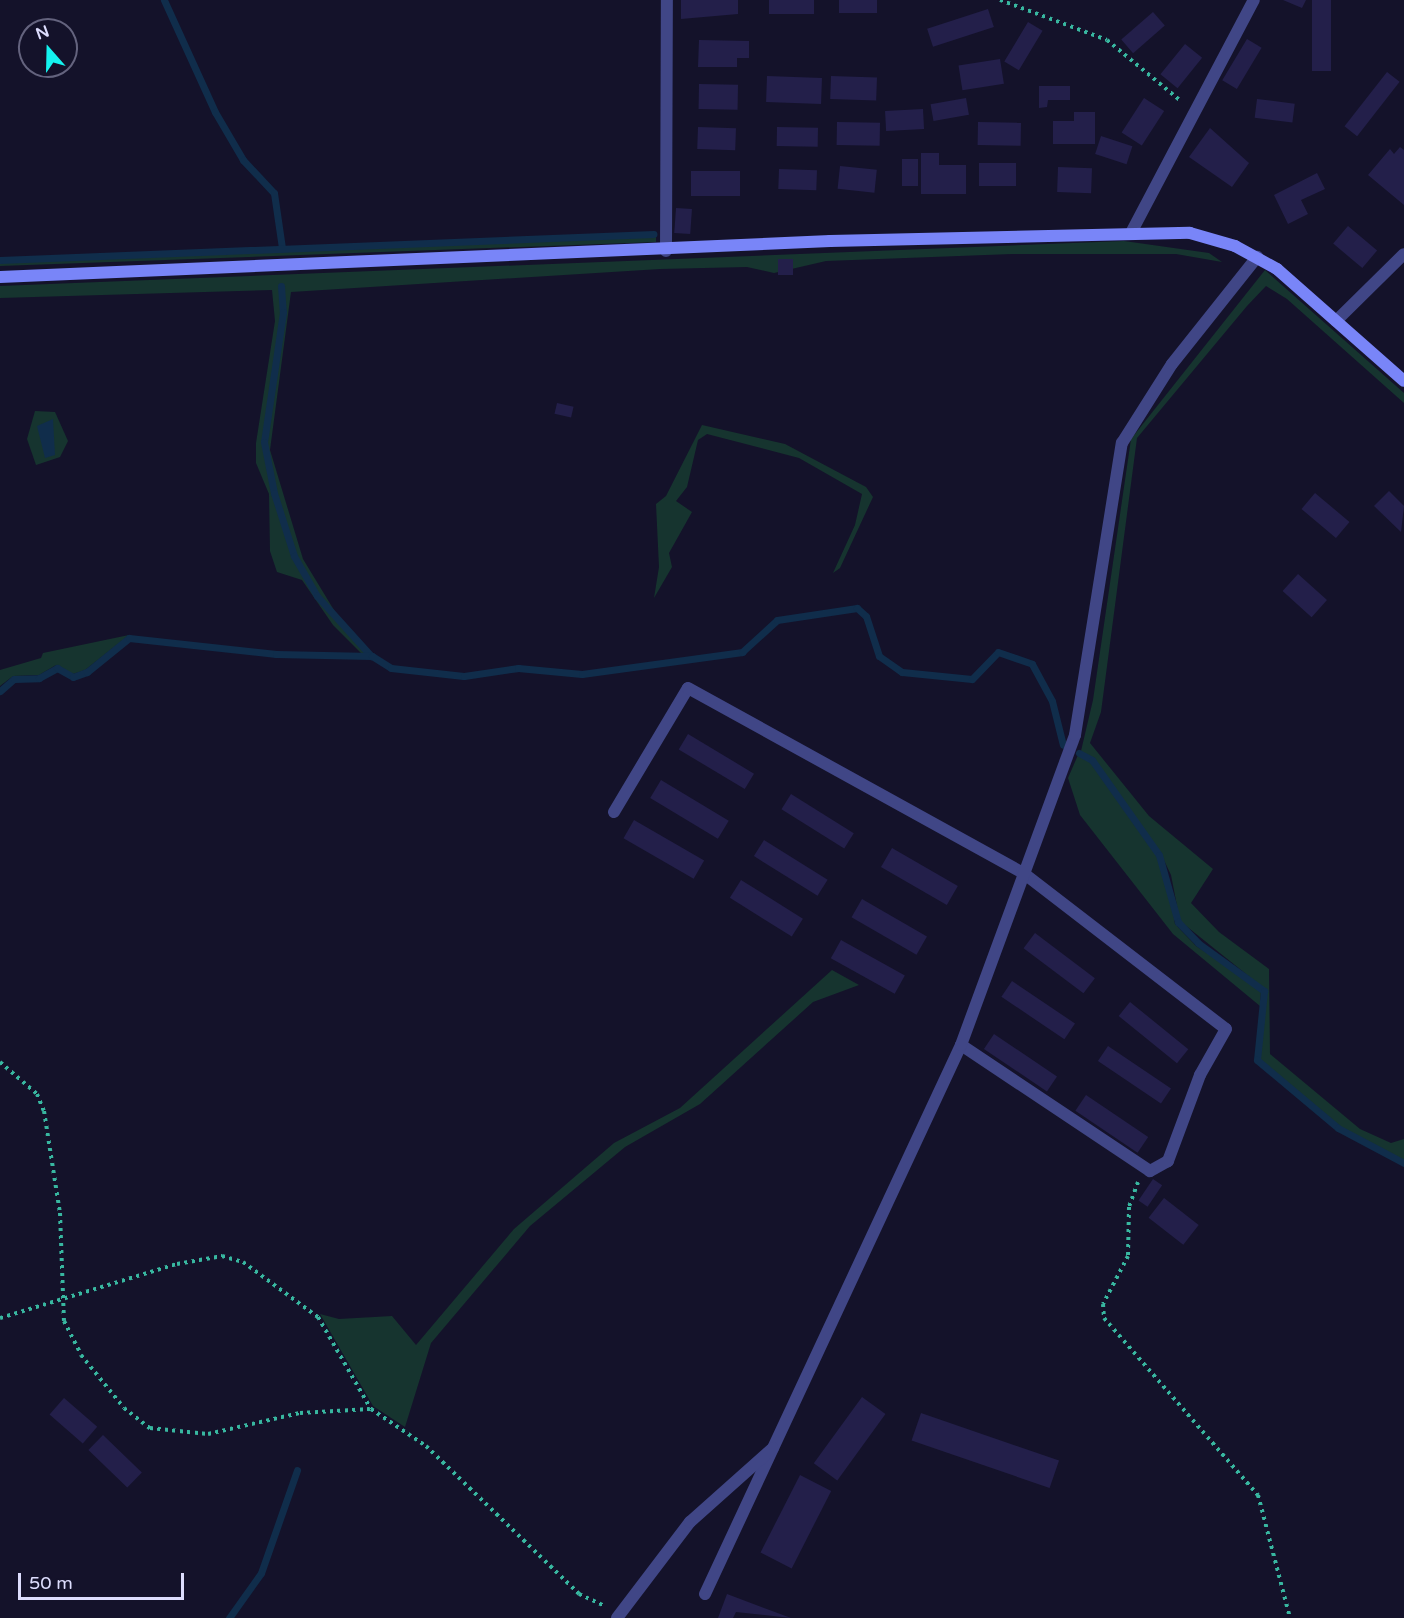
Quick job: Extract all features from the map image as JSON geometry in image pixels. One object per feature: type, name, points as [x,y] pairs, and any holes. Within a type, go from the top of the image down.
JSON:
[{"type":"main road","points":[[0,277],[1132,231],[1190,233],[1257,257],[1336,321],[1404,381]]},
{"type":"street","points":[[666,251],[667,0]]},
{"type":"street","points":[[1132,231],[1254,0]]},
{"type":"street","points":[[1336,321],[1404,254]]},
{"type":"street","points":[[705,1594],[779,1443],[961,1045],[1022,872],[1075,735],[1122,443],[1172,364],[1257,257]]},
{"type":"street","points":[[614,812],[688,688],[1022,872],[1226,1029],[1200,1075],[1168,1161],[1150,1170],[961,1045]]},
{"type":"street","points":[[617,1618],[632,1602],[690,1522],[779,1443]]},
{"type":"path","points":[[1000,0],[1107,40],[1194,112]]},
{"type":"path","points":[[0,1062],[37,1094],[44,1110],[60,1213],[64,1321],[81,1355],[124,1408],[150,1428],[208,1434],[300,1413],[371,1409]]},
{"type":"path","points":[[1150,1170],[1134,1187],[1128,1256],[1103,1304],[1104,1318],[1258,1495],[1290,1618]]},
{"type":"path","points":[[0,1318],[63,1296],[205,1258],[243,1262],[318,1317],[371,1409],[426,1446],[579,1594],[613,1607],[632,1602]]},
{"type":"green space","points":[[656,236],[656,242],[0,266],[0,262]]},
{"type":"green space","points":[[1124,241],[1209,253],[1222,262],[1176,254],[1012,254],[826,261],[774,273],[747,267],[660,269],[291,292],[270,450],[303,559],[337,615],[373,654],[361,653],[333,625],[302,580],[277,572],[270,551],[269,494],[256,463],[256,443],[275,321],[272,290],[0,298],[0,286]]},
{"type":"green space","points":[[1265,270],[1404,393],[1404,403],[1287,299],[1266,286],[1247,306],[1137,438],[1101,712],[1090,743],[1149,816],[1213,869],[1191,903],[1219,932],[1269,969],[1270,1054],[1360,1129],[1391,1143],[1404,1139],[1404,1161],[1339,1126],[1259,1059],[1266,990],[1180,921],[1171,875],[1161,854],[1093,759],[1081,751],[1093,700],[1131,439]]},
{"type":"green space","points":[[35,411],[55,412],[68,441],[60,457],[36,465],[27,439]]},
{"type":"green space","points":[[702,425],[785,444],[866,487],[873,497],[840,568],[833,573],[855,525],[862,494],[799,458],[707,434],[698,440],[687,487],[676,501],[692,512],[669,553],[672,567],[654,598],[659,567],[656,504],[666,496]]},
{"type":"green space","points":[[129,635],[85,670],[73,674],[56,665],[39,675],[13,676],[0,686],[0,670],[41,658],[43,653]]},
{"type":"green space","points":[[1078,755],[1090,762],[1157,857],[1167,877],[1175,924],[1196,946],[1254,984],[1261,992],[1260,1006],[1173,934],[1080,815],[1068,778]]},
{"type":"green space","points":[[832,970],[859,985],[813,1002],[700,1104],[625,1147],[530,1226],[431,1343],[405,1427],[373,1406],[320,1314],[339,1319],[392,1316],[416,1345],[514,1229],[614,1143],[680,1108]]},
{"type":"water","points":[[53,419],[55,455],[45,458],[37,426]]},
{"type":"building","points":[[681,0],[738,0],[738,14],[681,19]]},
{"type":"building","points":[[769,0],[814,0],[814,14],[769,14]]},
{"type":"building","points":[[839,0],[877,0],[877,13],[839,13]]},
{"type":"building","points":[[1283,0],[1306,0],[1302,8]]},
{"type":"building","points":[[1312,0],[1331,0],[1331,71],[1312,71]]},
{"type":"building","points":[[988,9],[994,27],[933,47],[927,29]]},
{"type":"building","points":[[1153,12],[1165,26],[1133,53],[1121,40]]},
{"type":"building","points":[[1028,22],[1043,31],[1019,70],[1004,61]]},
{"type":"building","points":[[1247,39],[1262,48],[1237,89],[1222,80]]},
{"type":"building","points":[[699,40],[749,41],[749,58],[737,58],[737,67],[698,67]]},
{"type":"building","points":[[1185,44],[1202,58],[1178,88],[1160,74]]},
{"type":"building","points":[[1000,59],[1004,84],[962,90],[959,66]]},
{"type":"building","points":[[1387,72],[1400,82],[1357,136],[1345,126]]},
{"type":"building","points":[[767,76],[822,78],[821,104],[766,102]]},
{"type":"building","points":[[831,76],[877,78],[876,101],[830,99]]},
{"type":"building","points":[[699,84],[738,85],[738,110],[699,109]]},
{"type":"building","points":[[1039,86],[1070,86],[1070,100],[1048,100],[1047,107],[1039,108]]},
{"type":"building","points":[[966,98],[969,115],[933,121],[931,104]]},
{"type":"building","points":[[1144,98],[1164,111],[1142,145],[1122,132]]},
{"type":"building","points":[[1257,99],[1295,104],[1292,122],[1255,118]]},
{"type":"building","points":[[923,109],[924,129],[886,131],[885,111]]},
{"type":"building","points":[[1074,112],[1095,112],[1095,144],[1053,144],[1053,121],[1074,121]]},
{"type":"building","points":[[837,122],[880,123],[880,146],[837,145]]},
{"type":"building","points":[[978,122],[1021,123],[1021,146],[978,145]]},
{"type":"building","points":[[698,127],[736,128],[735,150],[697,149]]},
{"type":"building","points":[[777,127],[818,128],[818,147],[777,146]]},
{"type":"building","points":[[1210,128],[1249,163],[1232,187],[1189,157]]},
{"type":"building","points":[[1101,136],[1132,146],[1127,164],[1095,154]]},
{"type":"building","points":[[1400,147],[1404,150],[1404,205],[1368,175],[1390,149],[1394,154]]},
{"type":"building","points":[[921,153],[939,153],[939,165],[966,165],[966,194],[921,194]]},
{"type":"building","points":[[902,159],[918,159],[918,186],[902,186]]},
{"type":"building","points":[[979,163],[1016,163],[1016,186],[979,186]]},
{"type":"building","points":[[840,166],[877,170],[874,193],[838,189]]},
{"type":"building","points":[[1058,167],[1092,168],[1091,193],[1057,192]]},
{"type":"building","points":[[779,169],[817,170],[816,190],[778,189]]},
{"type":"building","points":[[691,171],[740,171],[740,196],[691,196]]},
{"type":"building","points":[[1317,173],[1325,189],[1301,200],[1308,214],[1288,224],[1274,195]]},
{"type":"building","points":[[676,208],[692,209],[690,234],[674,233]]},
{"type":"building","points":[[1348,226],[1377,250],[1362,268],[1333,244]]},
{"type":"building","points":[[778,259],[793,259],[793,275],[778,275]]},
{"type":"building","points":[[557,403],[574,407],[571,418],[555,414]]},
{"type":"building","points":[[1389,491],[1404,506],[1401,532],[1374,506]]},
{"type":"building","points":[[1315,493],[1349,522],[1336,538],[1302,509]]},
{"type":"building","points":[[1298,574],[1327,600],[1312,617],[1283,591]]},
{"type":"building","points":[[688,734],[754,774],[745,789],[679,749]]},
{"type":"building","points":[[661,780],[729,821],[718,839],[650,798]]},
{"type":"building","points":[[791,794],[854,833],[844,848],[781,809]]},
{"type":"building","points":[[634,820],[704,860],[694,879],[624,838]]},
{"type":"building","points":[[764,840],[828,880],[818,896],[754,856]]},
{"type":"building","points":[[892,848],[958,886],[947,905],[881,867]]},
{"type":"building","points":[[741,880],[803,919],[792,936],[730,898]]},
{"type":"building","points":[[862,899],[927,936],[916,955],[852,917]]},
{"type":"building","points":[[1035,933],[1095,978],[1083,993],[1024,948]]},
{"type":"building","points":[[841,940],[905,975],[895,994],[831,958]]},
{"type":"building","points":[[1012,981],[1075,1023],[1064,1039],[1001,997]]},
{"type":"building","points":[[1130,1002],[1188,1049],[1177,1063],[1119,1016]]},
{"type":"building","points":[[994,1034],[1057,1076],[1047,1091],[984,1049]]},
{"type":"building","points":[[1108,1046],[1171,1088],[1161,1103],[1098,1061]]},
{"type":"building","points":[[1086,1095],[1148,1137],[1138,1153],[1075,1111]]},
{"type":"building","points":[[1153,1179],[1162,1185],[1148,1207],[1138,1201]]},
{"type":"building","points":[[1164,1198],[1199,1225],[1183,1245],[1149,1218]]},
{"type":"building","points":[[862,1397],[885,1414],[837,1480],[814,1463]]},
{"type":"building","points":[[64,1398],[97,1427],[83,1443],[50,1415]]},
{"type":"building","points":[[921,1413],[1059,1461],[1050,1488],[912,1440]]},
{"type":"building","points":[[103,1435],[142,1473],[127,1488],[88,1450]]},
{"type":"building","points":[[800,1475],[831,1491],[792,1568],[761,1553]]},
{"type":"building","points":[[727,1594],[791,1618],[736,1612],[733,1618],[718,1618]]},
{"type":"waterway","points":[[164,0],[215,112],[243,160],[274,193],[282,248]]},
{"type":"waterway","points":[[0,260],[653,234]]},
{"type":"waterway","points":[[281,286],[283,312],[264,442],[274,493],[294,556],[317,596],[371,656]]},
{"type":"waterway","points":[[0,691],[14,679],[39,678],[57,668],[73,677],[87,672],[129,638],[276,654],[372,656],[391,668],[464,676],[518,668],[582,674],[742,652],[777,620],[857,608],[866,616],[879,656],[902,672],[972,679],[998,652],[1032,664],[1052,701],[1063,745]]},
{"type":"waterway","points":[[1079,753],[1092,760],[1159,855],[1178,922],[1198,943],[1264,991],[1257,1060],[1338,1128],[1404,1163]]},
{"type":"waterway","points":[[229,1618],[261,1573],[297,1470]]}]
